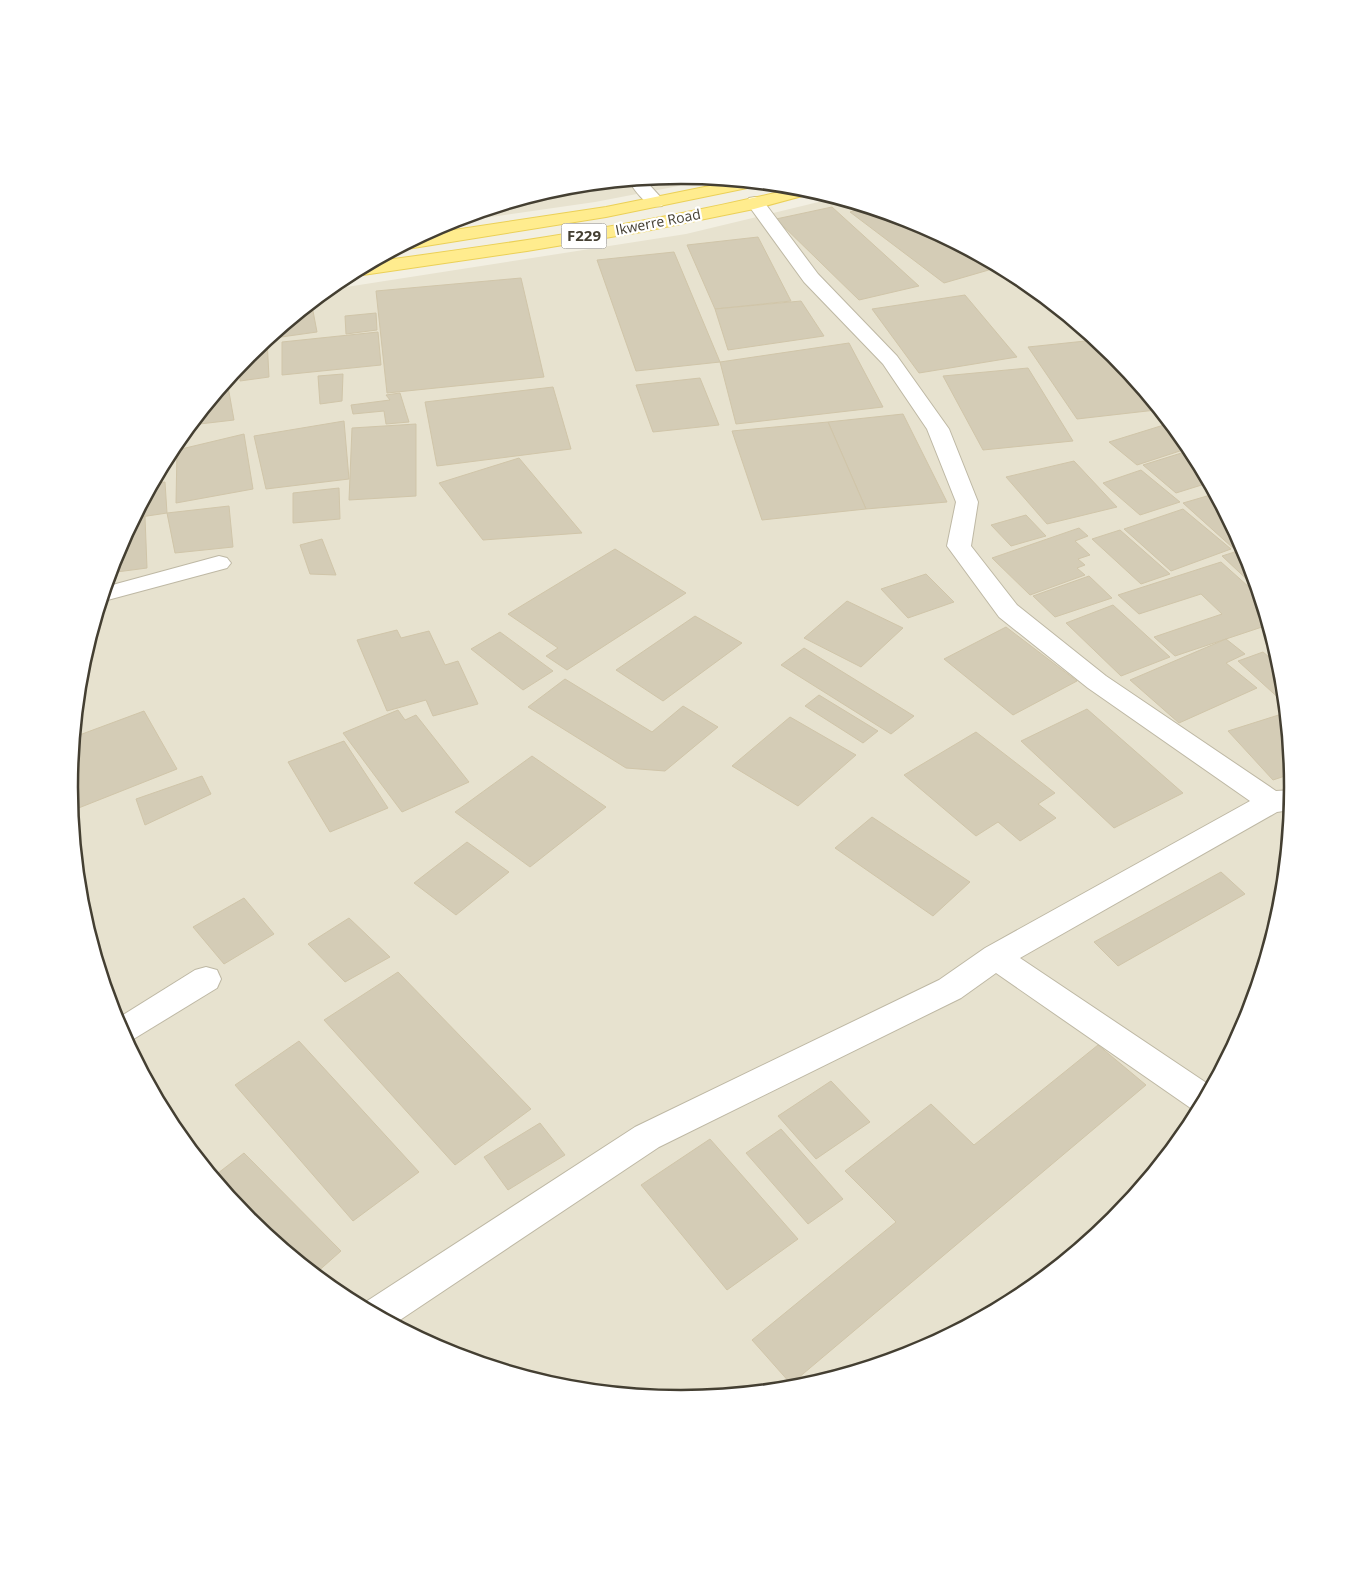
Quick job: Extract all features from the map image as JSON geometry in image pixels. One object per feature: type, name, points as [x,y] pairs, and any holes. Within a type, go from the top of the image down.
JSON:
[{"type":"main road","name":"Ikwerre Road","points":[[375,267],[514,248],[633,228],[754,192],[772,191]]},
{"type":"main road","name":"F229","points":[[427,240],[499,230],[656,202],[754,192]]},
{"type":"street","points":[[641,185],[656,202]]},
{"type":"street","points":[[383,1311],[647,1137],[950,988],[996,957],[1281,801],[1097,682],[1008,611],[959,546],[966,502],[938,429],[890,360],[811,278],[754,192]]},
{"type":"street","points":[[110,593],[219,563]]},
{"type":"street","points":[[996,957],[1199,1095]]},
{"type":"street","points":[[128,1028],[206,979]]},
{"type":"shaded area","points":[[688,184],[595,202],[480,218],[524,205],[602,189],[641,185]]},
{"type":"shaded area","points":[[821,201],[837,205],[874,216],[947,246],[1016,286],[1078,334],[1134,389],[1159,420],[1203,486],[1238,556],[1263,631],[1272,669],[1278,708],[1284,787],[1278,866],[1272,905],[1263,943],[1238,1018],[1203,1089],[1182,1122],[1134,1185],[1107,1213],[1048,1265],[1016,1288],[947,1328],[911,1344],[874,1358],[798,1378],[720,1389],[680,1390],[602,1385],[563,1378],[487,1358],[450,1344],[414,1328],[345,1288],[313,1265],[254,1213],[227,1185],[179,1122],[158,1088],[123,1018],[98,943],[89,905],[79,826],[78,787],[79,748],[89,669],[98,631],[123,556],[158,485],[202,420],[227,389],[283,334],[343,288],[686,234]]},
{"type":"building","points":[[832,207],[919,286],[859,300],[776,219]]},
{"type":"building","points":[[855,210],[911,230],[947,246],[990,270],[944,283],[850,212]]},
{"type":"building","points":[[758,237],[791,301],[715,309],[687,245]]},
{"type":"building","points":[[674,252],[720,362],[636,371],[597,260]]},
{"type":"building","points":[[521,278],[544,377],[387,393],[376,291]]},
{"type":"building","points":[[965,295],[1017,357],[919,373],[872,309]]},
{"type":"building","points":[[801,301],[824,336],[728,350],[715,309]]},
{"type":"building","points":[[313,311],[317,332],[280,337],[283,334]]},
{"type":"building","points":[[376,313],[377,330],[346,334],[345,316]]},
{"type":"building","points":[[378,332],[381,365],[282,375],[282,342]]},
{"type":"building","points":[[1086,341],[1134,389],[1151,411],[1077,419],[1028,347]]},
{"type":"building","points":[[849,343],[883,407],[736,424],[720,362]]},
{"type":"building","points":[[267,348],[269,377],[240,381],[240,376]]},
{"type":"building","points":[[1028,368],[1073,441],[983,450],[943,376]]},
{"type":"building","points":[[343,374],[342,401],[320,404],[318,376]]},
{"type":"building","points":[[700,378],[719,425],[653,432],[636,385]]},
{"type":"building","points":[[553,387],[571,449],[437,466],[425,402]]},
{"type":"building","points":[[228,388],[234,420],[199,424]]},
{"type":"building","points":[[400,393],[409,422],[386,424],[384,411],[353,414],[351,405],[390,400],[386,395]]},
{"type":"building","points":[[903,414],[947,502],[866,509],[828,422]]},
{"type":"building","points":[[344,421],[349,479],[266,489],[254,436]]},
{"type":"building","points":[[828,422],[866,509],[762,520],[732,431]]},
{"type":"building","points":[[416,424],[416,496],[349,500],[352,428]]},
{"type":"building","points":[[1163,425],[1181,451],[1137,465],[1109,442]]},
{"type":"building","points":[[244,434],[253,489],[176,503],[177,455],[181,449]]},
{"type":"building","points":[[1182,453],[1202,485],[1176,493],[1143,465]]},
{"type":"building","points":[[519,458],[582,533],[483,540],[439,483]]},
{"type":"building","points":[[1074,461],[1117,507],[1047,524],[1006,477]]},
{"type":"building","points":[[1141,470],[1180,502],[1140,515],[1103,483]]},
{"type":"building","points":[[165,482],[167,513],[142,517],[158,485]]},
{"type":"building","points":[[339,488],[340,519],[293,523],[293,493]]},
{"type":"building","points":[[1208,496],[1234,548],[1233,548],[1183,503]]},
{"type":"building","points":[[229,506],[233,547],[175,553],[167,513]]},
{"type":"building","points":[[1183,509],[1231,549],[1171,571],[1124,529]]},
{"type":"building","points":[[1026,515],[1046,536],[1011,546],[991,525]]},
{"type":"building","points":[[145,517],[147,568],[117,572],[123,556],[141,518]]},
{"type":"building","points":[[1079,528],[1088,536],[1075,541],[1090,555],[1078,559],[1085,565],[1077,568],[1085,575],[1030,595],[992,558]]},
{"type":"building","points":[[1120,530],[1170,574],[1141,584],[1092,539]]},
{"type":"building","points":[[322,539],[336,575],[310,574],[300,545]]},
{"type":"building","points":[[615,549],[686,593],[567,670],[546,656],[558,648],[508,614]]},
{"type":"building","points":[[1236,552],[1246,578],[1222,556]]},
{"type":"building","points":[[1221,562],[1249,587],[1262,627],[1175,656],[1154,637],[1222,614],[1201,594],[1139,614],[1118,595]]},
{"type":"building","points":[[926,574],[954,602],[908,618],[881,589]]},
{"type":"building","points":[[1089,576],[1112,598],[1055,617],[1033,596]]},
{"type":"building","points":[[847,601],[903,628],[861,667],[804,638]]},
{"type":"building","points":[[1113,605],[1170,657],[1121,676],[1066,623]]},
{"type":"building","points":[[695,616],[742,643],[663,701],[616,670]]},
{"type":"building","points":[[1006,627],[1077,681],[1013,715],[944,659]]},
{"type":"building","points":[[397,630],[401,638],[429,631],[445,665],[458,661],[478,704],[433,716],[426,700],[387,711],[357,640]]},
{"type":"building","points":[[500,632],[553,671],[523,690],[471,649]]},
{"type":"building","points":[[1226,639],[1245,654],[1226,663],[1257,688],[1179,723],[1130,680]]},
{"type":"building","points":[[804,648],[914,716],[891,734],[781,665]]},
{"type":"building","points":[[1263,652],[1269,657],[1276,696],[1238,661]]},
{"type":"building","points":[[565,679],[652,732],[683,706],[718,727],[665,771],[626,768],[528,707]]},
{"type":"building","points":[[819,695],[878,731],[863,743],[805,706]]},
{"type":"building","points":[[1087,709],[1183,793],[1114,828],[1021,741]]},
{"type":"building","points":[[398,710],[405,720],[416,715],[469,782],[402,812],[343,733]]},
{"type":"building","points":[[144,711],[177,769],[79,808],[80,735]]},
{"type":"building","points":[[1279,715],[1283,777],[1273,780],[1228,731]]},
{"type":"building","points":[[790,717],[856,755],[798,806],[732,766]]},
{"type":"building","points":[[976,732],[1055,793],[1038,804],[1056,818],[1020,841],[998,822],[976,836],[904,775]]},
{"type":"building","points":[[344,741],[388,808],[330,832],[288,762]]},
{"type":"building","points":[[532,756],[606,807],[530,867],[455,812]]},
{"type":"building","points":[[202,776],[211,794],[145,825],[136,799]]},
{"type":"building","points":[[872,817],[970,882],[933,916],[835,848]]},
{"type":"building","points":[[467,842],[509,872],[456,915],[414,883]]},
{"type":"building","points":[[1221,872],[1245,894],[1118,966],[1094,942]]},
{"type":"building","points":[[244,898],[274,934],[224,964],[193,927]]},
{"type":"building","points":[[349,918],[390,957],[345,982],[308,944]]},
{"type":"building","points":[[398,972],[531,1109],[455,1165],[324,1020]]},
{"type":"building","points":[[299,1041],[419,1172],[353,1221],[235,1085]]},
{"type":"building","points":[[1098,1045],[1146,1085],[798,1378],[787,1380],[752,1340],[896,1222],[845,1171],[931,1104],[974,1145]]},
{"type":"building","points":[[831,1081],[870,1122],[816,1159],[778,1116]]},
{"type":"building","points":[[540,1123],[565,1155],[508,1190],[484,1157]]},
{"type":"building","points":[[781,1129],[843,1199],[808,1224],[746,1153]]},
{"type":"building","points":[[710,1139],[798,1239],[727,1290],[641,1185]]},
{"type":"building","points":[[244,1153],[341,1251],[320,1270],[254,1213],[218,1173]]}]
